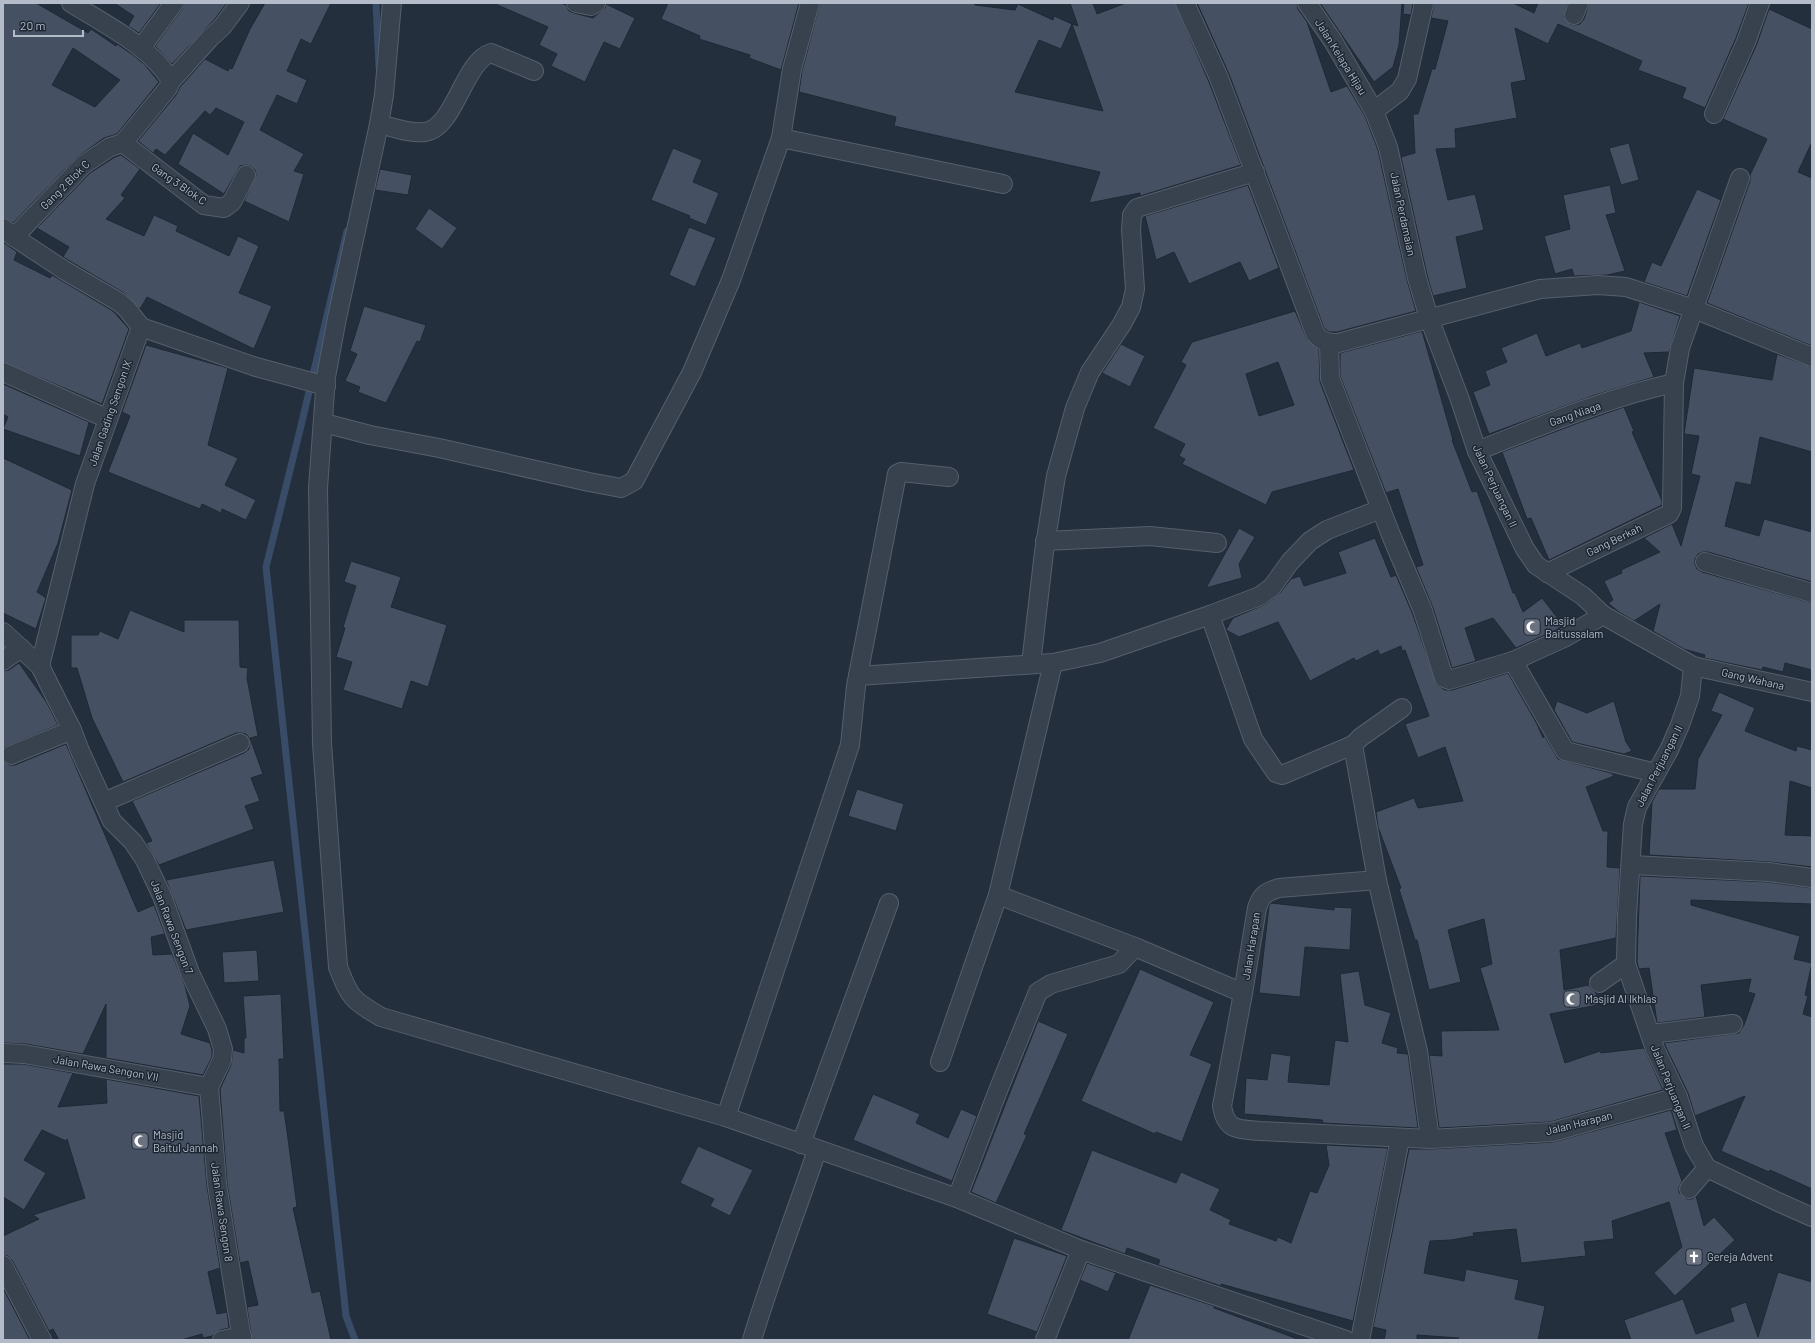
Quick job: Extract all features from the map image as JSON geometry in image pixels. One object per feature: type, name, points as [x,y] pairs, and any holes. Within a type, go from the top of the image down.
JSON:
[{"type":"street","points":[[71,3],[141,48],[168,75],[171,81]]},
{"type":"street","points":[[141,48],[174,3]]},
{"type":"street","points":[[123,143],[168,88],[171,81],[222,27],[240,3]]},
{"type":"street","points":[[392,3],[384,94],[379,124],[321,385],[324,423],[318,488],[322,743],[338,967],[348,993],[360,1005],[381,1017],[726,1118],[957,1198],[1081,1250],[1346,1340]]},
{"type":"street","points":[[576,3],[591,6],[596,3]]},
{"type":"street","points":[[324,423],[370,435],[439,448],[553,475],[621,488],[634,481],[695,365],[731,280],[781,138],[792,69],[810,3]]},
{"type":"street","points":[[1185,3],[1220,78],[1315,333],[1320,339],[1329,343],[1338,343],[1540,289],[1598,285],[1626,287],[1694,309],[1812,357]]},
{"type":"street","name":"Jalan Kelapa Hijau","points":[[1307,3],[1333,41],[1374,111]]},
{"type":"street","points":[[1374,111],[1400,91],[1407,79],[1424,3]]},
{"type":"street","points":[[1714,114],[1746,42],[1760,3]]},
{"type":"street","points":[[379,124],[417,132],[425,132],[435,129],[443,121],[474,68],[485,54],[492,53],[534,71]]},
{"type":"street","name":"Jalan Perdamaian","points":[[1374,111],[1388,148],[1417,278],[1429,318]]},
{"type":"street","points":[[781,138],[1003,184]]},
{"type":"street","name":"Gang 3 Blok C","points":[[123,143],[204,205],[224,208],[232,202],[246,175]]},
{"type":"street","name":"Gang 2 Blok C","points":[[9,232],[83,165],[110,147],[123,143]]},
{"type":"street","points":[[1031,664],[1045,541],[1056,476],[1075,408],[1090,372],[1122,324],[1131,307],[1135,289],[1130,230],[1132,215],[1137,208],[1142,206],[1255,172]]},
{"type":"street","points":[[1674,383],[1680,348],[1740,178]]},
{"type":"street","points":[[9,232],[118,302],[127,309],[141,327],[256,367],[321,385]]},
{"type":"street","name":"Jalan Perjuangan II","points":[[1429,318],[1459,397],[1477,451],[1525,549],[1536,565],[1584,596],[1603,615],[1693,666],[1690,696],[1680,725],[1669,750],[1637,807],[1631,838],[1626,964],[1655,1049],[1678,1097],[1694,1146],[1707,1168]]},
{"type":"street","name":"Jalan Gading Sengon IX","points":[[40,666],[85,484],[141,327]]},
{"type":"street","points":[[1329,343],[1330,378],[1423,611],[1444,678],[1450,680],[1513,661],[1566,637],[1603,615]]},
{"type":"street","points":[[3,372],[108,419]]},
{"type":"street","name":"Gang Niaga","points":[[1477,451],[1578,412],[1645,390],[1674,383]]},
{"type":"street","name":"Gang Berkah","points":[[1547,573],[1669,514],[1674,501],[1674,383]]},
{"type":"street","points":[[726,1118],[850,745],[858,676],[897,474],[901,472],[949,476]]},
{"type":"street","points":[[858,676],[1053,663],[1100,653],[1260,596],[1272,587],[1290,562],[1310,541],[1327,530],[1381,509]]},
{"type":"street","points":[[1045,541],[1150,536],[1217,543]]},
{"type":"street","points":[[1705,562],[1812,593]]},
{"type":"street","points":[[1210,615],[1253,739],[1276,773],[1282,775],[1353,745],[1361,737],[1402,708]]},
{"type":"street","name":"Jalan Rawa Sengon 7","points":[[3,632],[40,666],[72,730],[112,821],[133,842],[145,860],[162,896],[190,973],[217,1029],[223,1049],[222,1060],[209,1087]]},
{"type":"street","points":[[3,661],[21,648]]},
{"type":"street","points":[[1513,661],[1565,751],[1656,773]]},
{"type":"street","points":[[940,1062],[998,895],[1053,663]]},
{"type":"street","name":"Gang Wahana","points":[[1693,666],[1812,692]]},
{"type":"street","points":[[11,755],[72,730]]},
{"type":"street","points":[[104,802],[240,743]]},
{"type":"street","points":[[1353,745],[1377,880],[1418,1051],[1430,1139]]},
{"type":"street","points":[[1631,865],[1769,872],[1812,878]]},
{"type":"street","name":"Jalan Harapan","points":[[1377,880],[1278,888],[1266,892],[1260,898],[1222,1106],[1224,1116],[1229,1125],[1239,1129],[1260,1131],[1430,1139],[1552,1132],[1678,1097]]},
{"type":"street","points":[[998,895],[1135,947],[1243,993]]},
{"type":"street","points":[[752,1340],[767,1289],[798,1207],[809,1147],[889,903]]},
{"type":"street","points":[[957,1198],[1038,992],[1051,984],[1119,964],[1135,947]]},
{"type":"street","points":[[1599,984],[1626,964]]},
{"type":"street","points":[[1650,1034],[1733,1024]]},
{"type":"street","name":"Jalan Rawa Sengon VII","points":[[3,1053],[24,1054],[209,1087]]},
{"type":"street","name":"Jalan Rawa Sengon 8","points":[[209,1087],[217,1184],[242,1338]]},
{"type":"street","points":[[1360,1340],[1400,1138]]},
{"type":"street","points":[[1689,1189],[1707,1168],[1812,1217]]},
{"type":"street","points":[[1045,1340],[1081,1250]]},
{"type":"street","points":[[3,1265],[42,1340]]},
{"type":"street","points":[[222,1340],[242,1338]]},
{"type":"building","points":[[3,3],[36,3],[88,33],[91,29],[116,46],[117,44],[145,65],[159,82],[117,134],[104,138],[76,158],[13,223],[3,218]],"holes":[[[73,48],[120,80],[95,107],[52,85]]]},
{"type":"building","points":[[114,3],[161,3],[139,33],[128,26],[134,16]]},
{"type":"building","points":[[184,3],[227,3],[214,20],[172,64],[155,46],[182,9]]},
{"type":"building","points":[[265,3],[331,3],[311,44],[301,39],[287,71],[307,80],[297,104],[277,95],[260,130],[304,154],[294,171],[304,174],[289,222],[244,201],[256,175],[255,170],[251,166],[240,166],[224,194],[178,164],[193,133],[228,155],[244,122],[216,108],[210,115],[205,111],[165,155],[156,149],[153,153],[138,141],[176,95],[180,87],[205,59],[228,71],[229,68],[232,69],[250,29]]},
{"type":"building","points":[[493,3],[561,3],[566,5],[569,11],[593,18],[605,8],[606,4],[635,18],[620,49],[604,42],[585,82],[551,66],[557,54],[539,45],[548,27]]},
{"type":"building","points":[[668,3],[799,3],[781,70],[749,58],[750,55],[699,39],[700,36],[661,19]]},
{"type":"building","points":[[820,3],[975,3],[975,5],[1015,10],[1018,4],[1053,20],[1054,16],[1078,26],[1070,3],[1093,3],[1097,14],[1126,3],[1175,3],[1209,82],[1241,165],[1140,196],[1140,193],[1089,203],[1100,172],[894,126],[896,117],[799,92],[802,71]],"holes":[[[1072,24],[1103,111],[1015,92],[1039,40],[1061,49]]]},
{"type":"building","points":[[1197,3],[1297,3],[1298,9],[1307,22],[1331,92],[1347,86],[1365,116],[1378,150],[1407,280],[1416,311],[1337,332],[1329,332],[1324,328],[1229,74]]},
{"type":"building","points":[[1320,3],[1402,3],[1399,45],[1393,67],[1374,82]]},
{"type":"building","points":[[1404,3],[1413,3],[1411,15],[1403,14]]},
{"type":"building","points":[[1434,3],[1513,3],[1534,13],[1538,3],[1568,3],[1564,17],[1570,24],[1575,25],[1580,24],[1584,19],[1589,3],[1749,3],[1736,38],[1705,108],[1682,98],[1686,88],[1638,70],[1642,61],[1558,24],[1548,44],[1515,28],[1526,80],[1511,83],[1517,118],[1455,129],[1456,148],[1436,149],[1448,200],[1475,194],[1484,230],[1456,237],[1467,288],[1433,296],[1401,157],[1415,153],[1413,114],[1418,114],[1432,69],[1435,69],[1448,21],[1431,18]]},
{"type":"building","points":[[1769,9],[1812,29],[1812,142],[1798,172],[1812,178],[1812,346],[1707,303],[1750,181],[1750,175],[1767,139],[1723,119],[1756,46]]},
{"type":"building","points":[[1629,143],[1639,180],[1621,185],[1609,148]]},
{"type":"building","points":[[673,148],[702,160],[693,182],[719,193],[706,225],[689,218],[690,216],[651,200]]},
{"type":"building","points":[[121,155],[140,169],[121,195],[125,198],[106,219],[144,236],[154,215],[178,226],[176,231],[229,256],[238,236],[259,246],[239,293],[272,306],[254,349],[147,297],[140,309],[124,293],[63,257],[69,247],[37,228],[90,173],[115,157]]},
{"type":"building","points":[[380,169],[412,175],[408,195],[375,190]]},
{"type":"building","points":[[1248,185],[1279,268],[1249,281],[1240,262],[1189,284],[1174,252],[1156,260],[1145,216]]},
{"type":"building","points":[[1610,185],[1616,213],[1606,215],[1625,271],[1607,275],[1574,276],[1572,269],[1555,274],[1544,236],[1570,229],[1563,195]]},
{"type":"building","points":[[1697,189],[1721,200],[1687,296],[1644,282],[1652,262],[1661,266]]},
{"type":"building","points":[[429,208],[457,228],[442,249],[415,229]]},
{"type":"building","points":[[689,227],[716,238],[695,287],[669,275]]},
{"type":"building","points":[[3,242],[17,252],[14,260],[50,278],[52,275],[113,311],[129,329],[102,404],[3,362]]},
{"type":"building","points":[[1639,302],[1680,316],[1669,352],[1644,353],[1654,377],[1595,395],[1489,434],[1473,392],[1490,385],[1485,371],[1507,362],[1501,348],[1537,333],[1546,356],[1580,343],[1582,348],[1631,331]]},
{"type":"building","points":[[364,306],[426,325],[420,342],[417,341],[386,403],[358,392],[360,387],[345,381],[357,354],[350,351]]},
{"type":"building","points":[[1295,311],[1307,339],[1319,350],[1320,382],[1354,470],[1272,492],[1266,505],[1182,464],[1185,459],[1179,456],[1185,444],[1153,428],[1186,365],[1181,362],[1192,342]],"holes":[[[1278,362],[1294,405],[1259,416],[1246,374]]]},
{"type":"building","points":[[1422,331],[1452,440],[1472,492],[1477,491],[1513,593],[1515,593],[1523,612],[1542,598],[1563,625],[1556,630],[1516,648],[1493,618],[1465,628],[1476,661],[1452,668],[1433,608],[1416,567],[1423,565],[1398,489],[1386,493],[1340,376],[1340,353]]},
{"type":"building","points":[[1121,344],[1145,356],[1130,387],[1102,373]]},
{"type":"building","points":[[146,345],[228,368],[208,445],[238,458],[225,485],[256,500],[246,520],[222,509],[221,513],[202,504],[200,509],[108,472],[130,416],[122,412]]},
{"type":"building","points":[[1777,354],[1812,367],[1812,452],[1760,437],[1751,485],[1736,482],[1725,526],[1759,536],[1764,519],[1812,532],[1812,582],[1708,552],[1698,554],[1695,559],[1695,564],[1697,569],[1702,572],[1812,603],[1812,670],[1785,663],[1783,672],[1763,667],[1762,670],[1704,658],[1705,655],[1684,649],[1653,631],[1660,604],[1634,621],[1608,603],[1613,600],[1604,581],[1622,573],[1621,570],[1660,552],[1644,538],[1672,524],[1681,546],[1700,476],[1691,474],[1699,436],[1684,434],[1694,368],[1772,380]]},
{"type":"building","points":[[3,384],[89,422],[80,456],[3,429],[8,417],[3,414]]},
{"type":"building","points":[[1624,407],[1634,431],[1632,432],[1662,501],[1662,505],[1549,560],[1531,518],[1527,519],[1502,452]]},
{"type":"building","points":[[3,458],[72,490],[58,543],[37,592],[46,598],[36,629],[3,613]]},
{"type":"building","points":[[1239,528],[1255,537],[1239,564],[1242,578],[1206,588]]},
{"type":"building","points":[[1375,538],[1391,577],[1396,575],[1413,615],[1437,685],[1445,690],[1452,690],[1508,673],[1537,724],[1543,738],[1544,735],[1558,759],[1611,773],[1614,776],[1586,787],[1603,831],[1608,831],[1607,867],[1620,868],[1616,938],[1560,950],[1564,990],[1589,985],[1596,993],[1598,1005],[1550,1014],[1565,1063],[1600,1051],[1601,1053],[1644,1048],[1663,1090],[1550,1122],[1439,1128],[1429,1055],[1442,1056],[1441,1031],[1499,1030],[1480,968],[1492,964],[1484,919],[1448,930],[1461,982],[1429,990],[1417,940],[1415,940],[1399,889],[1401,888],[1378,827],[1376,812],[1414,798],[1418,808],[1463,801],[1445,747],[1418,758],[1405,724],[1429,716],[1405,650],[1402,651],[1401,646],[1380,655],[1378,650],[1356,661],[1354,658],[1310,681],[1278,622],[1239,637],[1226,630],[1233,618],[1266,604],[1280,593],[1291,579],[1300,576],[1304,586],[1346,573],[1338,552]]},
{"type":"building","points":[[351,561],[401,577],[391,607],[447,625],[428,687],[411,681],[402,709],[343,690],[352,662],[336,657],[345,628],[343,627],[356,586],[344,582]]},
{"type":"building","points":[[130,610],[184,632],[184,620],[239,620],[240,667],[248,668],[247,678],[258,736],[250,738],[263,774],[251,778],[260,801],[245,806],[254,829],[159,865],[146,843],[152,841],[132,801],[244,753],[249,749],[250,744],[249,738],[246,734],[236,733],[123,782],[92,718],[77,668],[71,668],[71,635],[98,635],[100,631],[118,639]]},
{"type":"building","points":[[19,663],[47,703],[58,725],[3,748],[3,671],[9,670]]},
{"type":"building","points":[[1719,692],[1755,708],[1745,731],[1796,751],[1797,746],[1812,750],[1812,788],[1790,781],[1785,835],[1812,836],[1812,867],[1770,862],[1649,855],[1652,802],[1659,789],[1695,789],[1698,759],[1722,715],[1711,711]]},
{"type":"building","points":[[1557,701],[1587,713],[1614,701],[1626,742],[1632,751],[1624,754],[1572,742],[1554,710]]},
{"type":"building","points":[[66,744],[138,912],[154,905],[165,934],[151,937],[153,955],[172,954],[185,986],[190,1006],[181,1034],[210,1043],[212,1057],[203,1075],[106,1058],[106,1004],[83,1054],[26,1044],[3,1043],[3,761],[9,765],[15,765]]},
{"type":"building","points":[[857,789],[904,804],[896,831],[848,816]]},
{"type":"building","points":[[274,860],[284,912],[186,930],[166,880]]},
{"type":"building","points":[[1640,876],[1768,882],[1812,888],[1812,904],[1691,900],[1691,905],[1800,936],[1794,959],[1812,963],[1805,995],[1808,996],[1803,1014],[1812,1017],[1812,1189],[1770,1170],[1769,1172],[1721,1151],[1745,1096],[1695,1116],[1688,1093],[1664,1043],[1739,1033],[1744,1025],[1755,994],[1748,992],[1751,979],[1701,985],[1705,1017],[1657,1023],[1649,968],[1639,969],[1637,962]]},
{"type":"building","points":[[1271,903],[1334,910],[1334,907],[1352,908],[1350,950],[1305,947],[1300,997],[1259,993],[1269,906]]},
{"type":"building","points":[[257,950],[259,981],[224,983],[222,952]]},
{"type":"building","points":[[1140,969],[1214,1002],[1190,1055],[1212,1064],[1182,1142],[1156,1132],[1155,1134],[1081,1101]]},
{"type":"building","points":[[1359,971],[1365,1005],[1391,1013],[1382,1043],[1398,1048],[1397,1053],[1408,1054],[1418,1128],[1323,1123],[1322,1120],[1244,1114],[1246,1078],[1267,1080],[1271,1053],[1291,1056],[1288,1082],[1329,1085],[1335,1040],[1348,1042],[1340,974]]},
{"type":"building","points":[[281,994],[284,1059],[279,1059],[280,1111],[284,1111],[287,1131],[297,1207],[293,1208],[312,1293],[320,1291],[331,1340],[252,1340],[247,1307],[258,1305],[248,1261],[240,1263],[227,1183],[220,1089],[231,1065],[233,1050],[244,1053],[244,1038],[246,1038],[243,996]]},
{"type":"building","points":[[1038,1021],[1068,1034],[1024,1134],[1027,1135],[996,1203],[971,1192]]},
{"type":"building","points":[[3,1064],[23,1064],[73,1073],[58,1107],[107,1103],[106,1079],[199,1096],[207,1186],[220,1268],[208,1272],[217,1314],[227,1312],[229,1328],[220,1330],[212,1336],[203,1338],[202,1334],[181,1340],[59,1340],[53,1329],[49,1331],[12,1260],[8,1256],[3,1255],[3,1236],[39,1219],[33,1215],[85,1198],[67,1139],[66,1141],[42,1130],[24,1160],[46,1173],[24,1210],[3,1197]]},
{"type":"building","points":[[873,1094],[920,1114],[916,1123],[948,1138],[961,1109],[977,1116],[952,1181],[853,1140]]},
{"type":"building","points":[[1671,1110],[1677,1130],[1665,1133],[1682,1181],[1679,1187],[1679,1193],[1687,1199],[1692,1199],[1696,1196],[1704,1226],[1714,1217],[1735,1240],[1675,1296],[1654,1273],[1682,1247],[1669,1202],[1612,1221],[1614,1239],[1584,1242],[1586,1256],[1521,1263],[1516,1229],[1473,1233],[1474,1236],[1451,1240],[1430,1241],[1424,1273],[1464,1281],[1466,1269],[1519,1280],[1515,1299],[1545,1306],[1538,1340],[1458,1340],[1459,1338],[1417,1335],[1417,1340],[1384,1340],[1386,1330],[1373,1327],[1409,1149],[1553,1142]]},
{"type":"building","points":[[1326,1145],[1388,1148],[1353,1321],[1221,1284],[1221,1286],[1158,1265],[1160,1260],[1127,1248],[1125,1254],[1061,1230],[1092,1150],[1176,1183],[1181,1172],[1220,1189],[1210,1210],[1231,1220],[1229,1224],[1276,1241],[1278,1237],[1291,1243],[1310,1191],[1317,1193],[1329,1165]]},
{"type":"building","points":[[698,1146],[753,1170],[730,1216],[710,1206],[714,1199],[680,1183]]},
{"type":"building","points":[[1014,1238],[1067,1256],[1037,1332],[987,1314]]},
{"type":"building","points":[[1087,1263],[1116,1273],[1108,1292],[1080,1280]]},
{"type":"building","points":[[1778,1272],[1812,1282],[1812,1340],[1631,1340],[1624,1320],[1683,1299],[1696,1334],[1734,1321],[1730,1308],[1746,1302],[1758,1337]]},
{"type":"building","points":[[1150,1285],[1214,1306],[1214,1308],[1295,1338],[1295,1340],[1128,1340]]},
{"type":"building","points":[[3,1288],[30,1340],[3,1340]]},
{"type":"waterway","points":[[376,3],[379,67]]},
{"type":"waterway","points":[[347,231],[266,567],[346,1316],[355,1340]]},
{"type":"place","name":"Masjid Baitussalam","points":[[1532,627]]},
{"type":"place","name":"Masjid Al Ikhlas","points":[[1572,999]]},
{"type":"place","name":"Masjid Baitul Jannah","points":[[140,1141]]},
{"type":"place","name":"Gereja Advent","points":[[1694,1257]]}]
